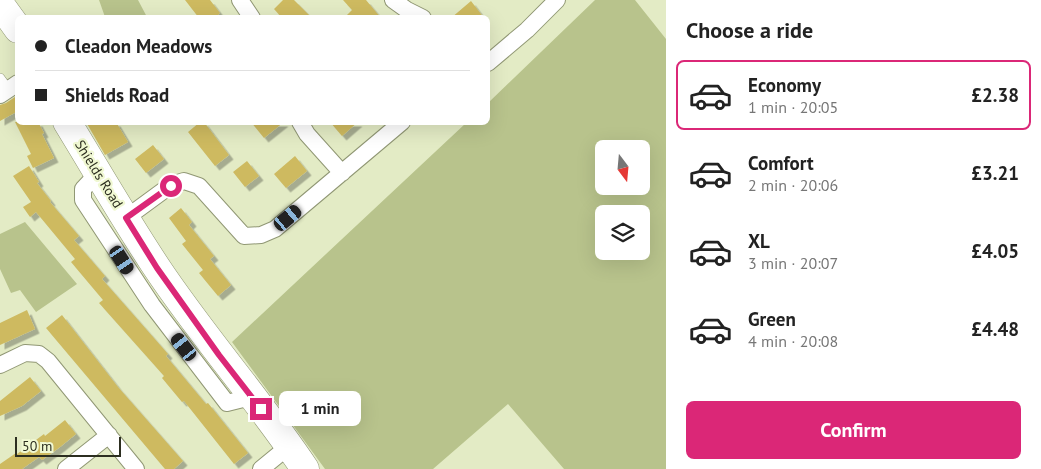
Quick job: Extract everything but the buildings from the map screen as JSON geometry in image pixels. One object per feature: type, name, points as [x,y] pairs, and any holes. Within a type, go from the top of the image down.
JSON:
[{"type":"highway","points":[[6,21],[15,43]]},
{"type":"highway","name":"Shields Road","points":[[69,125],[157,268],[219,355],[290,446],[305,469]]},
{"type":"street","points":[[393,0],[417,15]]},
{"type":"street","points":[[490,61],[557,0]]},
{"type":"street","points":[[302,125],[307,134],[342,173]]},
{"type":"street","points":[[126,218],[171,186],[184,181],[199,186],[244,236],[261,235],[275,229],[398,125]]},
{"type":"street","points":[[98,172],[83,189],[82,200],[152,305],[227,403],[251,397]]},
{"type":"street","points":[[0,366],[25,353],[39,354],[48,361],[136,469]]},
{"type":"street","points":[[66,469],[109,435]]},
{"type":"street","points":[[261,469],[290,446]]},
{"type":"green space","points":[[99,0],[138,0],[146,15],[104,15]]},
{"type":"green space","points":[[595,0],[635,0],[666,39],[666,469],[564,469],[508,404],[433,469],[325,469],[232,342],[464,125],[490,125],[490,101]]},
{"type":"green space","points":[[25,222],[77,284],[36,312],[20,290],[11,293],[0,269],[0,234]]},
{"type":"route","points":[[171,186],[126,218],[157,268],[219,355],[261,409]]}]
